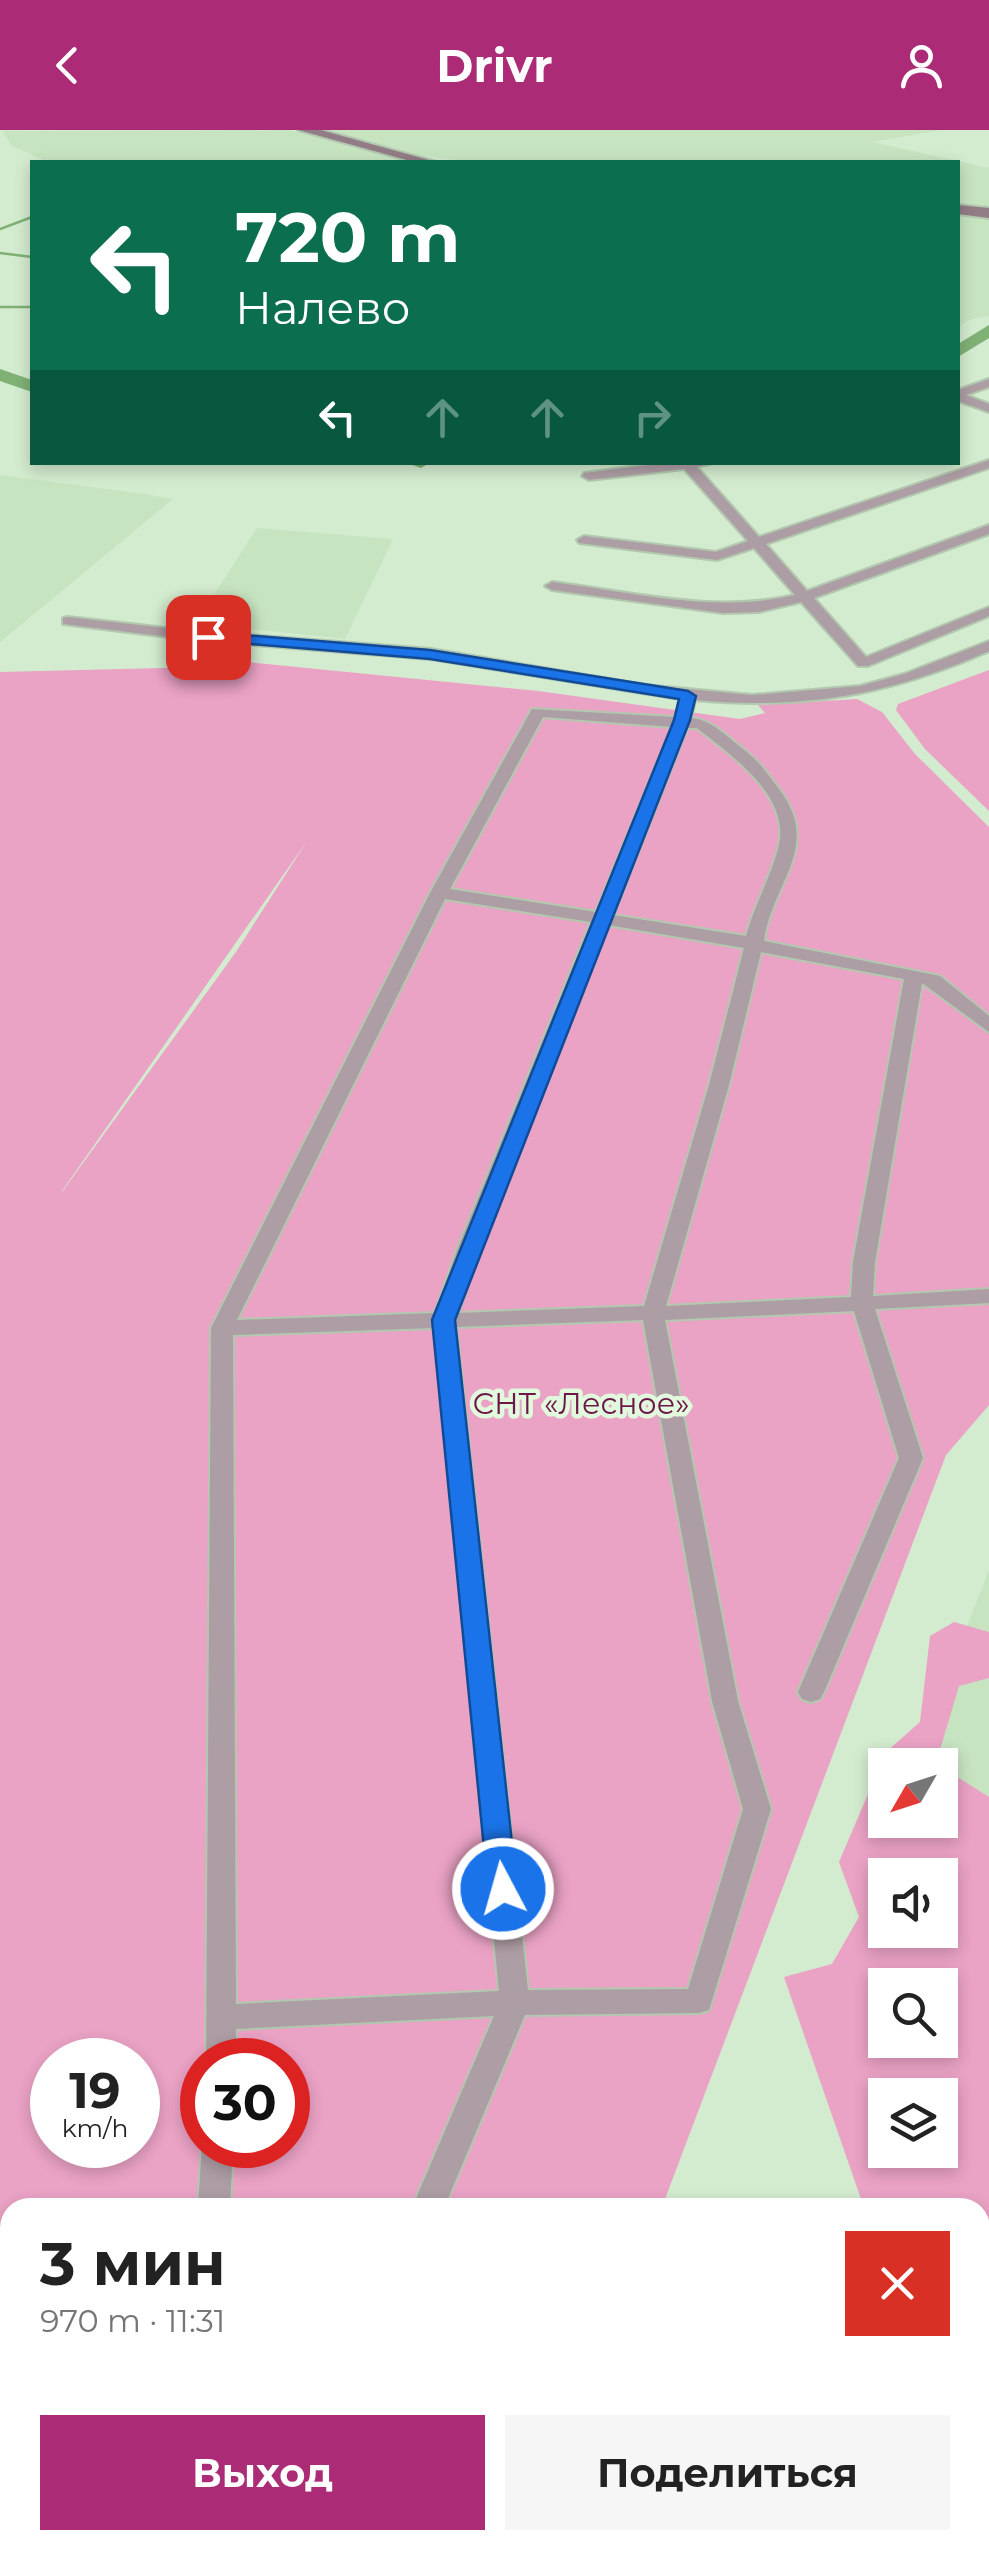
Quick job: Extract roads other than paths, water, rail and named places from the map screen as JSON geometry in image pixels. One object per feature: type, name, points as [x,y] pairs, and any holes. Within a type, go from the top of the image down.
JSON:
[{"type":"main road","points":[[305,130],[420,160]]},
{"type":"main road","points":[[960,210],[989,213]]},
{"type":"street","points":[[960,394],[989,383]]},
{"type":"street","points":[[960,396],[989,408]]},
{"type":"street","points":[[584,540],[716,556],[989,464]]},
{"type":"street","points":[[589,476],[680,465]]},
{"type":"street","points":[[689,465],[863,662],[989,611]]},
{"type":"street","points":[[552,586],[722,610],[759,608],[803,597],[989,529]]},
{"type":"street","points":[[68,621],[208,637],[430,654],[688,696],[760,698],[860,691],[917,675],[989,646]]},
{"type":"street","points":[[432,2198],[515,2003],[444,1320],[682,720],[688,696]]},
{"type":"street","points":[[222,2038],[222,1328],[439,893],[538,712],[682,720],[714,730],[749,761],[790,823],[788,846],[754,945],[719,1086],[653,1313],[725,1701],[757,1808],[699,2002],[515,2003],[223,2017]]},
{"type":"street","points":[[439,893],[914,975],[933,980],[989,1026]]},
{"type":"street","points":[[811,1692],[911,1458],[862,1302],[864,1262],[914,975]]},
{"type":"street","points":[[222,1328],[989,1296]]},
{"type":"street","points":[[214,2198],[216,2168]]},
{"type":"waterway","points":[[0,229],[30,218]]},
{"type":"waterway","points":[[0,253],[30,257]]},
{"type":"waterway","points":[[0,307],[30,307]]},
{"type":"waterway","points":[[960,351],[989,330]]},
{"type":"waterway","points":[[0,375],[30,385]]},
{"type":"park label","name":"СНТ «Лесное»","points":[[581,1403]]}]
